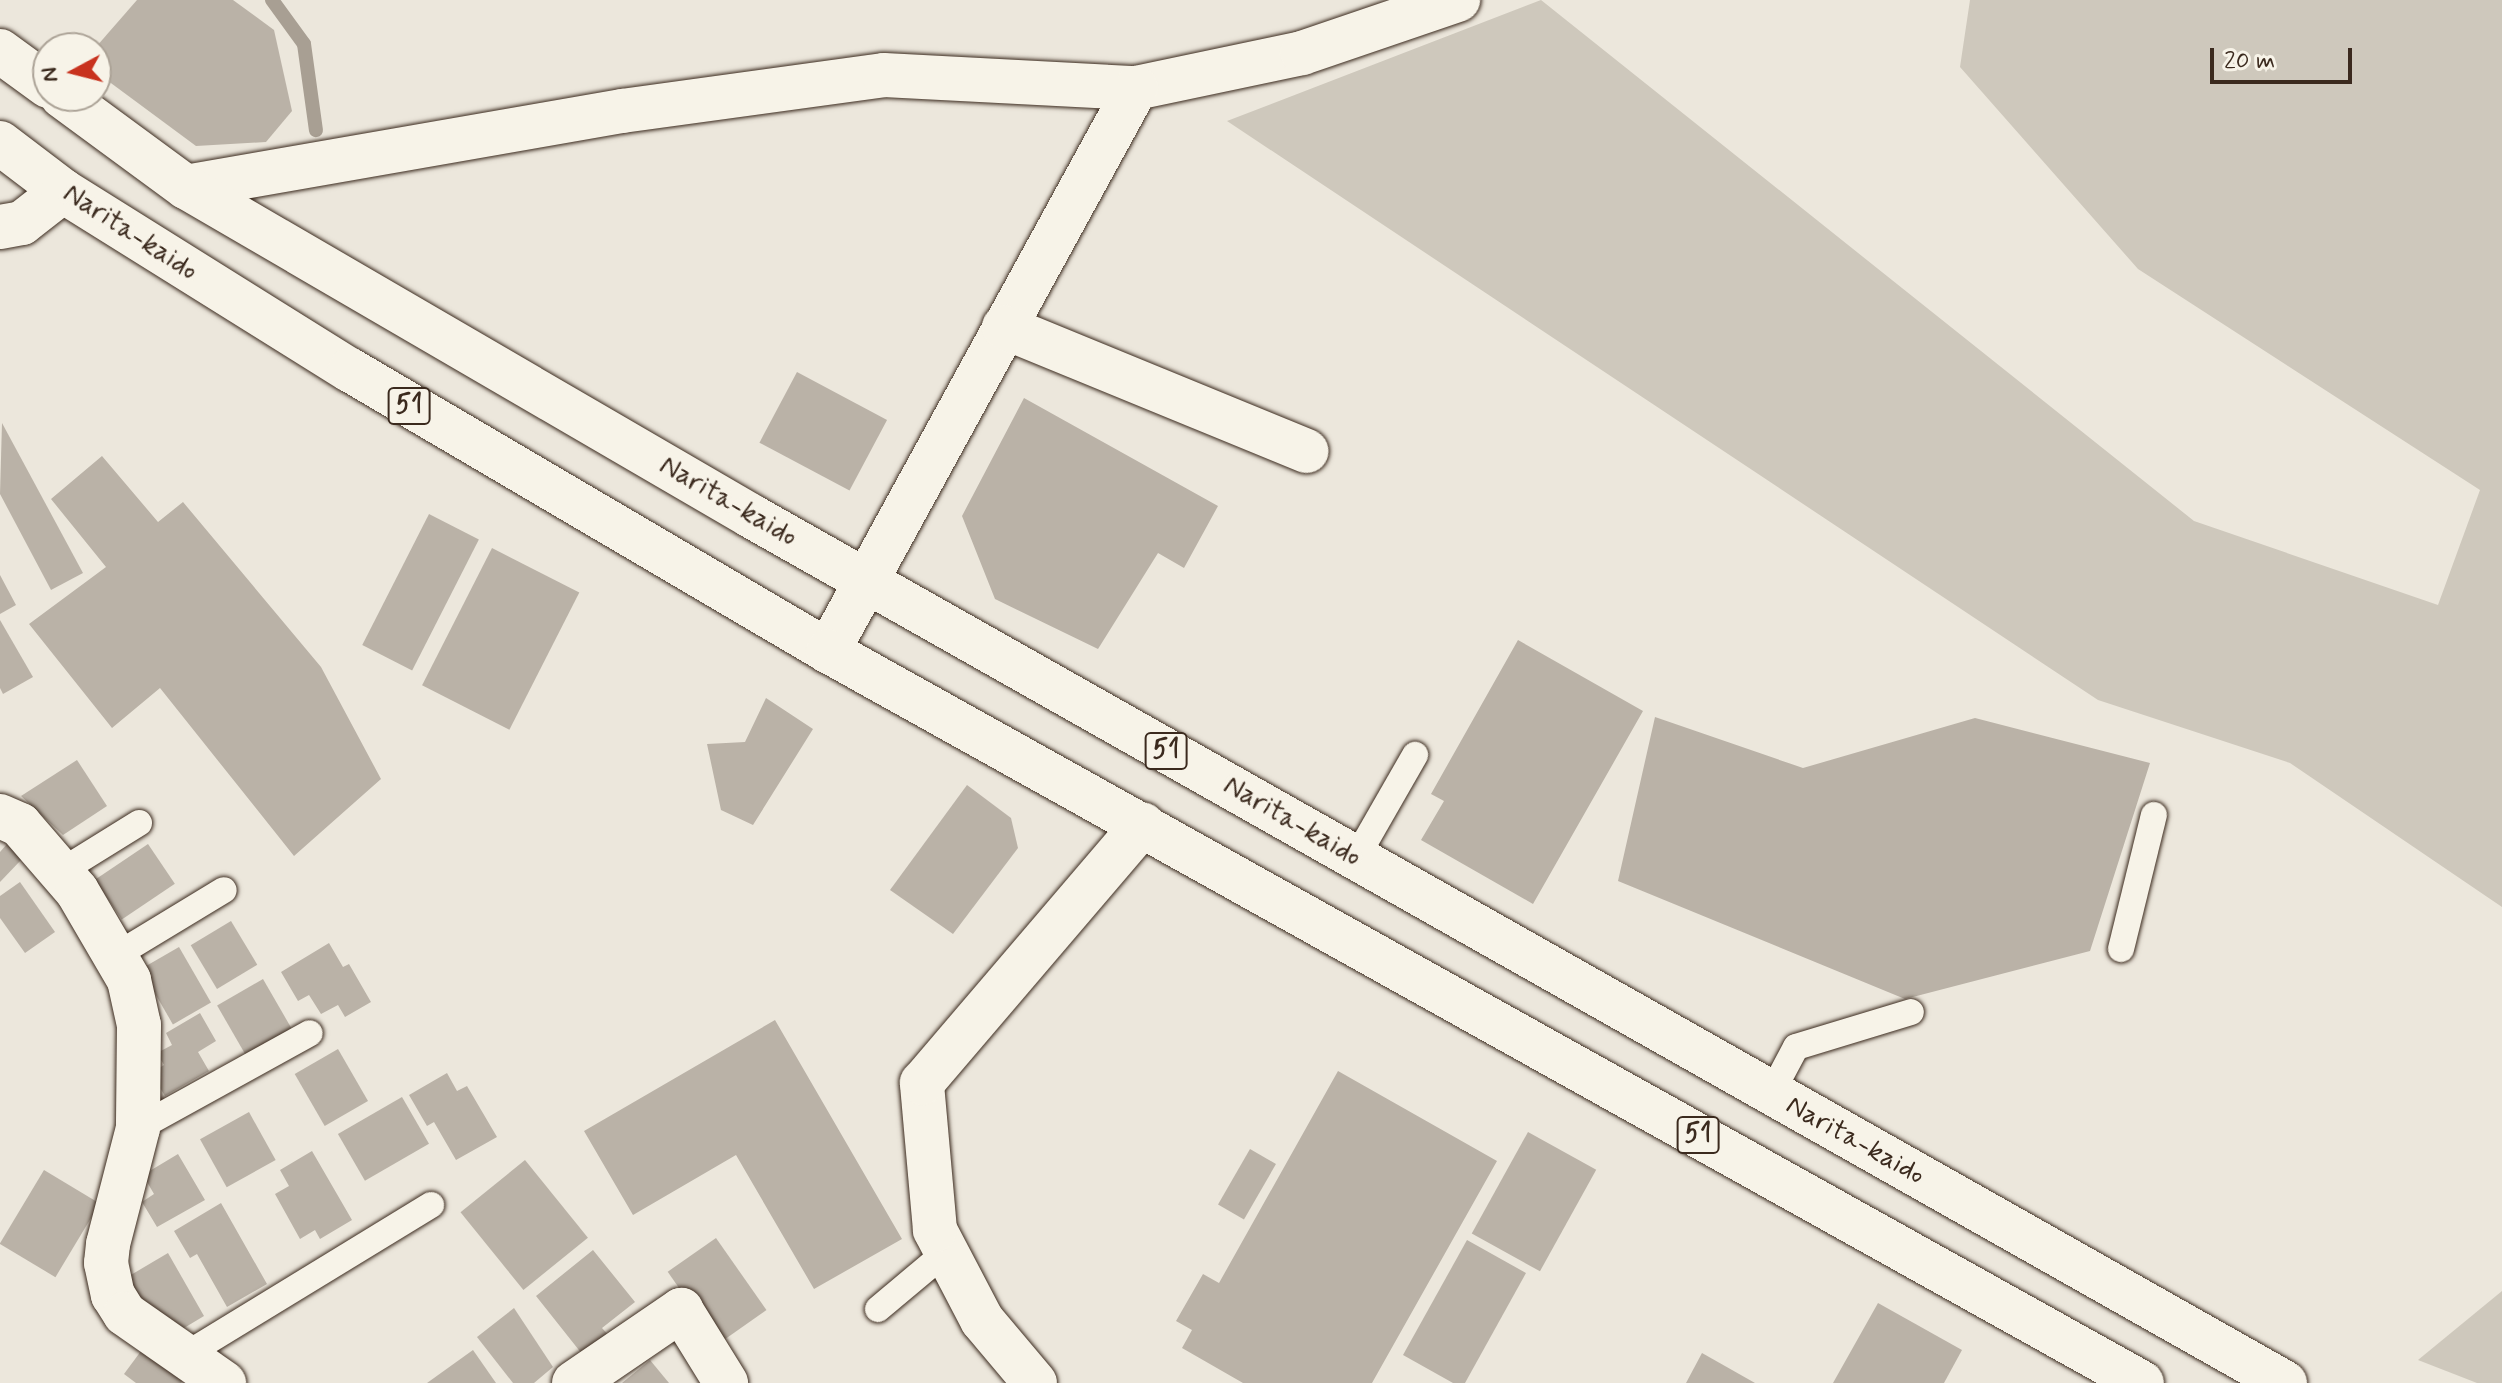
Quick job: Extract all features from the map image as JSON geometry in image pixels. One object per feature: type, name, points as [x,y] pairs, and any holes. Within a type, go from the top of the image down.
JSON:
[{"type":"main road","points":[[186,187],[622,111],[884,75],[1136,88],[1302,53],[1458,0]]},
{"type":"main road","points":[[0,51],[32,74]]},
{"type":"main road","points":[[828,651],[1136,88]]},
{"type":"main road","name":"Narita-kaido","points":[[84,112],[186,187],[865,581],[2285,1383]]},
{"type":"main road","name":"Narita-kaido","points":[[0,143],[63,191],[473,444],[828,651],[2142,1383]]},
{"type":"main road","points":[[0,227],[22,223],[63,191]]},
{"type":"main road","points":[[1004,327],[1307,451]]},
{"type":"main road","points":[[0,816],[20,825],[60,872],[129,980],[139,1025],[138,1128],[106,1263],[113,1295],[125,1314],[187,1354],[224,1383]]},
{"type":"main road","points":[[1035,1383],[982,1320],[935,1230],[922,1083],[1143,824]]},
{"type":"main road","points":[[574,1383],[681,1310],[726,1383]]},
{"type":"lane","points":[[1356,858],[1415,755]]},
{"type":"lane","points":[[2121,949],[2154,815]]},
{"type":"lane","points":[[60,872],[139,823]]},
{"type":"lane","points":[[115,956],[224,890]]},
{"type":"lane","points":[[1771,1094],[1796,1047],[1911,1012]]},
{"type":"lane","points":[[138,1128],[310,1033]]},
{"type":"lane","points":[[187,1354],[431,1205]]},
{"type":"lane","points":[[878,1309],[946,1252]]},
{"type":"shaded area","points":[[1541,0],[2194,521],[2438,605],[2480,490],[2138,269],[1960,67],[1970,0],[2502,0],[2502,907],[2290,763],[2098,700],[1227,121]]},
{"type":"shaded area","points":[[2502,1291],[2502,1383],[2477,1383],[2418,1360]]},
{"type":"building","points":[[137,0],[233,0],[274,30],[292,111],[266,142],[196,146],[112,84],[112,32],[109,32]]},
{"type":"building","points":[[797,372],[887,420],[850,491],[759,443]]},
{"type":"building","points":[[1024,398],[1218,506],[1184,568],[1158,553],[1098,649],[995,599],[962,516]]},
{"type":"building","points":[[2,423],[83,573],[51,590],[0,494]]},
{"type":"building","points":[[102,456],[158,522],[183,502],[321,667],[381,779],[294,856],[160,688],[112,728],[29,624],[106,567],[51,499]]},
{"type":"building","points":[[429,514],[479,539],[412,670],[362,645]]},
{"type":"building","points":[[492,548],[579,592],[509,730],[422,685]]},
{"type":"building","points":[[0,575],[16,605],[0,614]]},
{"type":"building","points":[[0,620],[33,677],[3,694],[0,688]]},
{"type":"building","points":[[1518,640],[1643,711],[1533,904],[1421,840],[1444,801],[1431,794]]},
{"type":"building","points":[[766,698],[813,729],[753,825],[721,810],[707,744],[745,742]]},
{"type":"building","points":[[1655,717],[1803,768],[1975,718],[2150,763],[2090,951],[1905,999],[1618,881]]},
{"type":"building","points":[[77,760],[107,806],[63,835],[21,796]]},
{"type":"building","points":[[967,785],[1011,818],[1018,848],[953,934],[890,890]]},
{"type":"building","points":[[7,844],[22,859],[0,882],[0,852]]},
{"type":"building","points":[[148,844],[175,884],[122,920],[95,880]]},
{"type":"building","points":[[20,882],[55,932],[25,953],[0,918],[0,896]]},
{"type":"building","points":[[231,921],[257,965],[217,989],[191,945]]},
{"type":"building","points":[[329,943],[343,967],[349,964],[371,1002],[345,1017],[338,1005],[321,1014],[309,995],[298,1001],[281,972]]},
{"type":"building","points":[[179,947],[211,1002],[173,1024],[141,969]]},
{"type":"building","points":[[263,979],[293,1031],[247,1057],[217,1006]]},
{"type":"building","points":[[200,1013],[216,1041],[198,1052],[209,1071],[165,1096],[151,1073],[164,1065],[157,1053],[172,1045],[166,1033]]},
{"type":"building","points":[[775,1020],[902,1239],[814,1289],[736,1155],[633,1215],[584,1131]]},
{"type":"building","points":[[338,1049],[368,1101],[325,1126],[295,1074]]},
{"type":"building","points":[[1338,1071],[1497,1161],[1372,1383],[1243,1383],[1182,1348],[1192,1330],[1176,1321],[1203,1274],[1219,1283]]},
{"type":"building","points":[[447,1073],[457,1091],[467,1086],[497,1137],[456,1160],[434,1122],[427,1126],[409,1095]]},
{"type":"building","points":[[402,1097],[429,1144],[365,1181],[338,1134]]},
{"type":"building","points":[[249,1112],[276,1160],[227,1187],[200,1139]]},
{"type":"building","points":[[1528,1132],[1596,1170],[1540,1271],[1472,1233]]},
{"type":"building","points":[[1250,1149],[1276,1164],[1244,1219],[1218,1204]]},
{"type":"building","points":[[312,1151],[352,1220],[320,1239],[315,1230],[300,1239],[275,1194],[289,1186],[280,1170]]},
{"type":"building","points":[[178,1154],[205,1200],[157,1227],[142,1202],[154,1194],[143,1175]]},
{"type":"building","points":[[525,1160],[588,1238],[523,1290],[460,1212]]},
{"type":"building","points":[[44,1170],[100,1203],[55,1277],[0,1244]]},
{"type":"building","points":[[221,1203],[267,1284],[227,1307],[197,1254],[190,1258],[174,1231]]},
{"type":"building","points":[[716,1238],[766,1310],[718,1344],[668,1272]]},
{"type":"building","points":[[1467,1240],[1526,1273],[1465,1383],[1453,1383],[1403,1355]]},
{"type":"building","points":[[593,1250],[635,1302],[602,1328],[611,1338],[586,1359],[536,1296]]},
{"type":"building","points":[[168,1253],[204,1316],[174,1334],[157,1326],[124,1279]]},
{"type":"building","points":[[1878,1303],[1962,1350],[1944,1383],[1833,1383]]},
{"type":"building","points":[[514,1308],[553,1367],[534,1383],[513,1383],[477,1337]]},
{"type":"building","points":[[473,1350],[496,1383],[427,1383]]},
{"type":"building","points":[[141,1351],[183,1380],[181,1383],[136,1383],[124,1374]]},
{"type":"building","points":[[1702,1353],[1755,1383],[1686,1383]]},
{"type":"building","points":[[650,1360],[669,1383],[622,1383]]},
{"type":"waterway","points":[[272,0],[304,44],[316,130]]}]
